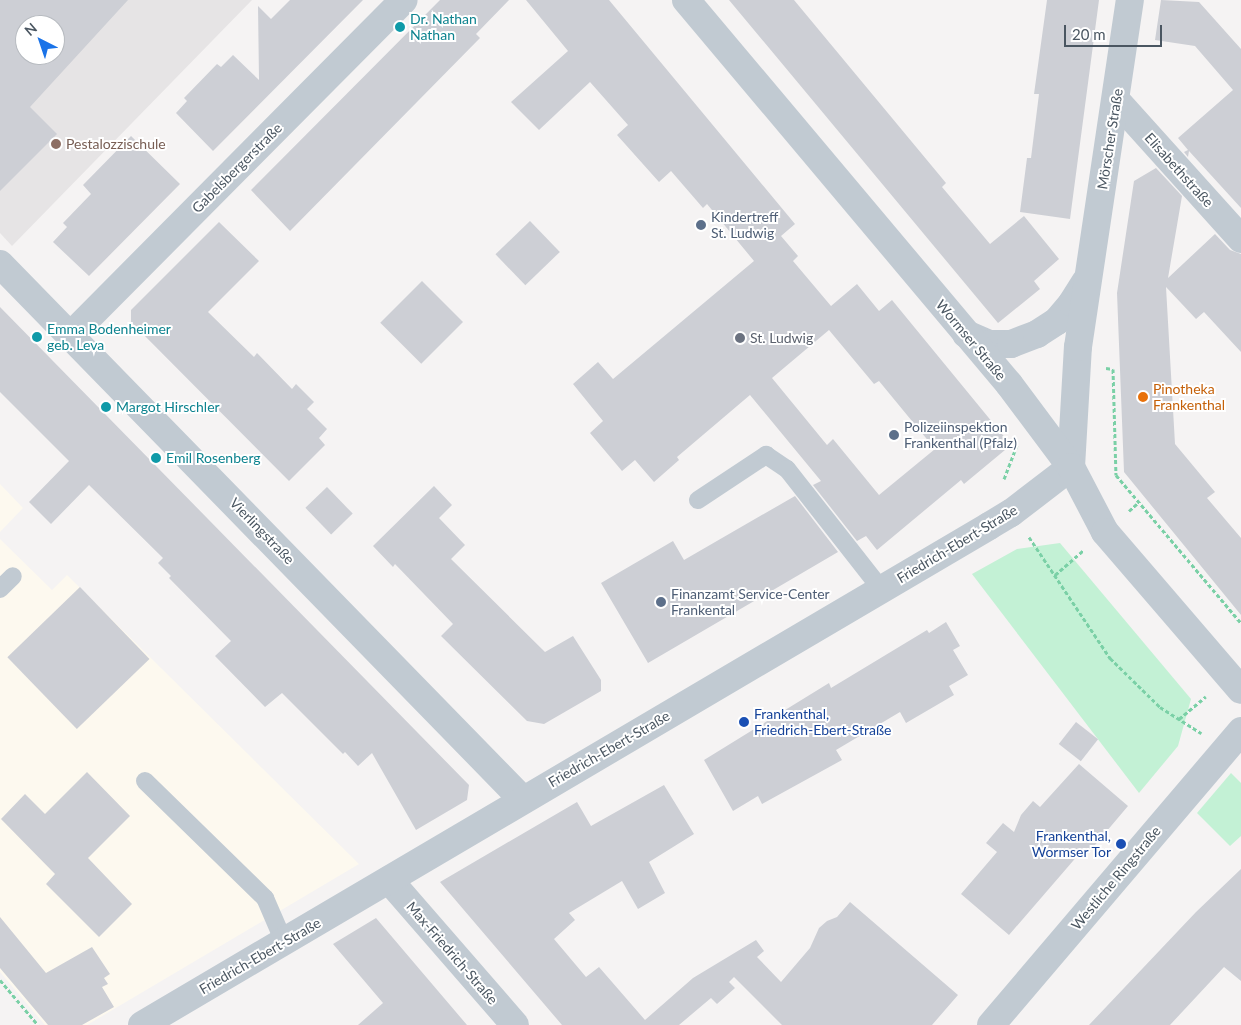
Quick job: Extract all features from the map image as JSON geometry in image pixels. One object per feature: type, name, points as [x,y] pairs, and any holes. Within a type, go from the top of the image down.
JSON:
[{"type":"street","name":"Gabelsbergerstraße","points":[[71,335],[404,0]]},
{"type":"street","name":"Wormser Straße","points":[[686,0],[1009,384],[1071,467],[1105,532],[1241,690]]},
{"type":"street","name":"Mörscher Straße","points":[[1071,467],[1076,363],[1130,0]]},
{"type":"street","name":"Elisabethstraße","points":[[1116,100],[1241,239]]},
{"type":"street","name":"Vierlingstraße","points":[[0,264],[523,800]]},
{"type":"street","name":"Mörscher Straße","points":[[966,334],[989,344],[1011,344],[1037,334],[1057,321],[1072,304],[1089,277]]},
{"type":"street","name":"Friedrich-Ebert-Straße","points":[[142,1025],[1012,513],[1071,467]]},
{"type":"street","name":"Westliche Ringstraße","points":[[991,1025],[1241,731]]},
{"type":"street","name":"Max-Friedrich-Straße","points":[[389,880],[515,1025]]},
{"type":"lane","points":[[698,500],[766,455],[787,469],[881,589]]},
{"type":"lane","points":[[0,589],[13,576]]},
{"type":"lane","points":[[145,781],[265,898],[284,942]]},
{"type":"path","points":[[1113,369],[1116,475],[1241,623]]},
{"type":"path","points":[[1019,440],[1000,489],[1020,529],[1032,540],[1110,658],[1160,707],[1206,736],[1223,751]]},
{"type":"path","points":[[0,980],[38,1025]]},
{"type":"shaded area","name":"Pestalozzischule","points":[[0,0],[252,0],[12,246],[0,233]]},
{"type":"shaded area","points":[[0,484],[23,508],[0,532]]},
{"type":"shaded area","points":[[0,539],[52,590],[67,575],[359,864],[87,1025],[45,1025],[0,972]]},
{"type":"green space","points":[[1060,543],[1191,699],[1178,746],[1139,793],[972,574],[1017,549]]},
{"type":"green space","points":[[1231,773],[1241,783],[1241,836],[1230,846],[1197,813]]},
{"type":"building","points":[[0,0],[128,0],[30,107],[57,134],[0,191]]},
{"type":"building","points":[[290,0],[363,0],[213,151],[176,113],[187,101],[184,98],[217,64],[221,67],[233,55],[259,80],[258,6],[271,19]]},
{"type":"building","points":[[440,0],[509,0],[476,34],[480,38],[290,231],[251,190]]},
{"type":"building","points":[[526,0],[609,0],[795,224],[781,236],[798,256],[793,261],[831,306],[857,284],[879,311],[892,300],[1011,445],[964,484],[961,480],[877,550],[866,536],[857,541],[813,485],[821,481],[750,395],[677,457],[679,460],[654,482],[635,460],[622,471],[590,433],[603,421],[573,384],[598,362],[613,379],[754,261],[707,204],[703,208],[671,171],[659,182],[617,135],[628,125],[590,82],[539,130],[511,102],[568,51]],"holes":[[[829,330],[874,384],[879,381],[935,449],[879,495],[833,439],[827,445],[772,378]]]},
{"type":"building","points":[[729,0],[794,0],[946,183],[942,187],[990,244],[1024,216],[1059,259],[1034,281],[1040,289],[998,323]]},
{"type":"building","points":[[1047,0],[1099,0],[1070,219],[1020,212],[1027,158],[1031,158],[1039,94],[1034,94]]},
{"type":"building","points":[[1161,0],[1199,2],[1241,49],[1241,208],[1189,151],[1188,157],[1184,152],[1188,150],[1178,138],[1233,90],[1195,46],[1155,40]]},
{"type":"building","points":[[131,136],[180,184],[89,276],[53,242],[67,227],[63,223],[91,194],[83,185]]},
{"type":"building","points":[[1156,168],[1182,196],[1168,278],[1215,234],[1230,250],[1241,254],[1241,352],[1204,312],[1196,319],[1166,287],[1175,444],[1215,492],[1207,498],[1241,538],[1241,615],[1124,472],[1117,293],[1134,181]]},
{"type":"building","points":[[530,221],[560,252],[525,285],[495,254]]},
{"type":"building","points":[[219,222],[259,261],[208,312],[254,357],[257,353],[292,389],[296,384],[314,402],[307,409],[327,429],[319,438],[325,445],[289,481],[131,322],[131,310]]},
{"type":"building","points":[[422,281],[463,322],[421,364],[380,323]]},
{"type":"building","points":[[0,307],[469,785],[467,800],[416,830],[372,753],[358,766],[345,752],[343,754],[282,693],[265,707],[215,656],[231,641],[169,578],[171,576],[158,563],[163,558],[89,485],[51,524],[29,502],[69,461],[0,392]]},
{"type":"building","points":[[434,486],[452,505],[439,518],[465,545],[451,559],[545,652],[573,636],[601,680],[601,691],[544,724],[527,721],[441,636],[453,624],[395,564],[393,567],[373,546]]},
{"type":"building","points":[[327,487],[353,514],[331,534],[305,508]]},
{"type":"building","points":[[795,496],[838,552],[648,663],[601,583],[673,541],[684,560]]},
{"type":"building","points":[[80,587],[149,659],[77,729],[7,657]]},
{"type":"building","points":[[946,622],[960,646],[953,650],[968,675],[949,686],[954,695],[906,723],[900,712],[836,750],[842,760],[762,804],[758,796],[733,811],[704,760],[829,683],[831,688],[927,630],[929,633]]},
{"type":"building","points":[[1076,722],[1098,739],[1081,761],[1059,744]]},
{"type":"building","points":[[1079,764],[1128,806],[1084,858],[1079,854],[1009,935],[961,894],[997,852],[986,843],[1003,823],[1014,832],[1021,815],[1033,801],[1040,807]]},
{"type":"building","points":[[87,772],[130,816],[88,858],[132,904],[99,937],[46,884],[55,874],[1,819],[25,794],[45,814]]},
{"type":"building","points":[[664,785],[694,834],[649,862],[665,893],[638,909],[622,881],[569,913],[575,920],[554,939],[586,977],[599,967],[645,1020],[693,978],[756,940],[764,951],[757,957],[781,982],[810,948],[819,928],[827,921],[837,917],[850,902],[958,995],[932,1025],[782,1025],[734,977],[729,982],[735,988],[717,1004],[711,998],[679,1025],[562,1025],[440,882],[577,802],[591,826]]},
{"type":"building","points":[[1241,869],[1241,981],[1224,967],[1170,1025],[1089,1025],[1196,912]]},
{"type":"building","points":[[0,917],[46,973],[92,947],[110,974],[104,978],[108,984],[102,987],[114,1007],[82,1025],[48,1025],[0,968]]},
{"type":"building","points":[[376,918],[467,1025],[358,1025],[383,1003],[333,944]]},
{"type":"place","name":"Dr. Nathan Nathan","points":[[400,27]]},
{"type":"place","name":"Pestalozzischule","points":[[56,144]]},
{"type":"place","name":"Kindertreff St. Ludwig","points":[[701,225]]},
{"type":"place","name":"Emma Bodenheimer geb. Leva","points":[[37,337]]},
{"type":"place","name":"St. Ludwig","points":[[740,338]]},
{"type":"place","name":"Pinotheka Frankenthal","points":[[1143,397]]},
{"type":"place","name":"Margot Hirschler","points":[[106,407]]},
{"type":"place","name":"Polizeiinspektion Frankenthal (Pfalz)","points":[[894,435]]},
{"type":"place","name":"Emil Rosenberg","points":[[156,458]]},
{"type":"place","name":"Finanzamt Service-Center Frankental","points":[[661,602]]},
{"type":"place","name":"Frankenthal, Friedrich-Ebert-Straße","points":[[744,722]]},
{"type":"place","name":"Frankenthal, Wormser Tor","points":[[1121,844]]}]
